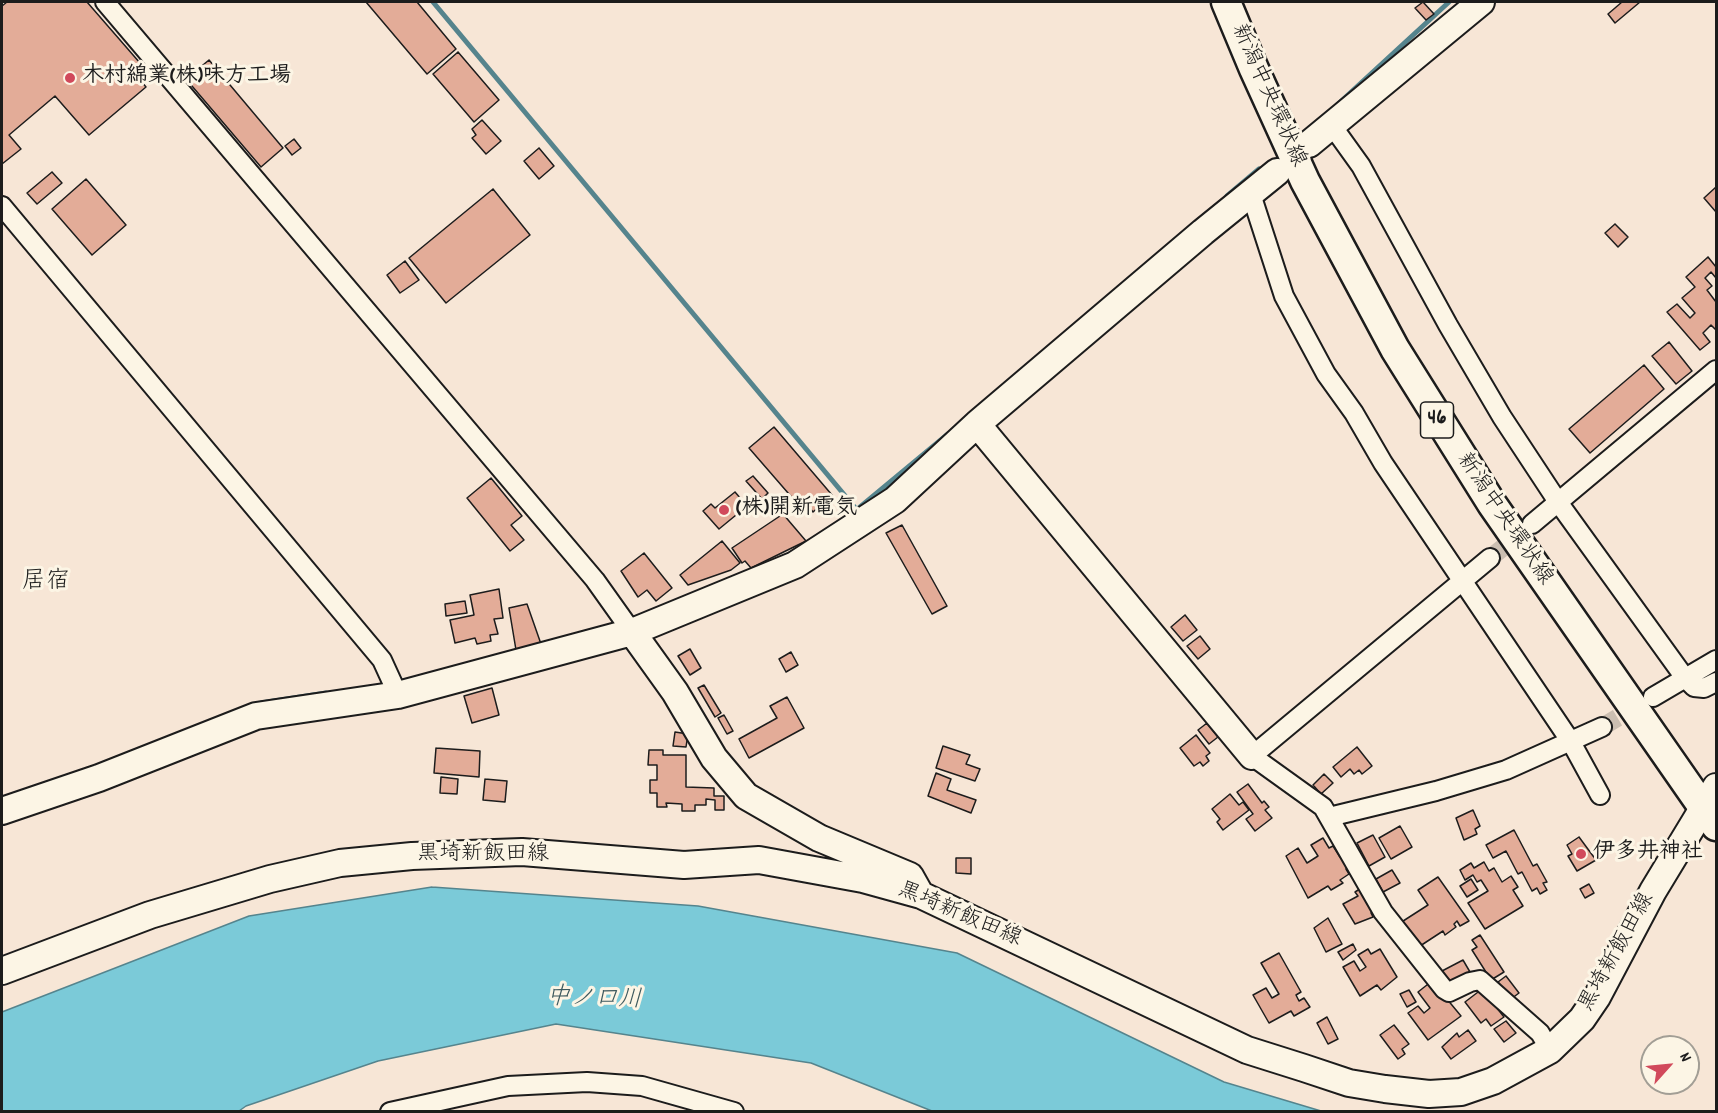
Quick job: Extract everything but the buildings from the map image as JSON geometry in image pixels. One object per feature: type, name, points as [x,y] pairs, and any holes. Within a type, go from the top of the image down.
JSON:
[{"type":"main road","name":"新潟中央環状線","points":[[1226,2],[1305,181],[1395,349],[1498,513],[1712,807]]},
{"type":"street","points":[[105,2],[595,580],[675,692],[714,758],[746,796],[819,838],[910,876],[921,895]]},
{"type":"street","points":[[1309,144],[1333,127],[1481,2]]},
{"type":"street","points":[[1333,127],[1360,166],[1448,326],[1558,502],[1685,678],[1694,687],[1704,688],[1716,682]]},
{"type":"street","points":[[2,811],[99,778],[256,716],[398,695],[632,632],[795,565],[895,500],[977,424],[1277,172]]},
{"type":"street","points":[[1251,194],[1284,296],[1326,374],[1354,413],[1383,463],[1571,742],[1600,795]]},
{"type":"street","points":[[2,206],[382,660],[398,695]]},
{"type":"street","points":[[1532,524],[1715,375]]},
{"type":"street","points":[[977,424],[1252,756],[1323,807],[1383,912],[1444,989],[1449,992],[1480,980],[1540,1033],[1550,1050]]},
{"type":"street","points":[[1252,756],[1490,558]]},
{"type":"street","points":[[1653,698],[1716,660]]},
{"type":"street","points":[[1329,816],[1436,791],[1506,770],[1602,727]]},
{"type":"street","name":"黒埼新飯田線","points":[[2,971],[150,915],[270,879],[340,863],[412,856],[522,852],[684,865],[759,860],[863,879],[921,895],[1247,1050],[1349,1083],[1429,1094],[1461,1092],[1493,1080],[1550,1050],[1582,1019],[1597,998],[1653,891],[1712,807]]},
{"type":"street","points":[[390,1112],[508,1086],[587,1082],[642,1086],[734,1112]]},
{"type":"water","name":"中ノ口川","points":[[432,887],[698,906],[957,953],[1224,1082],[1321,1111],[932,1111],[811,1063],[556,1024],[378,1061],[246,1106],[239,1111],[2,1111],[2,1012],[249,916]]},
{"type":"waterway","points":[[433,2],[857,510]]},
{"type":"waterway","points":[[1337,105],[1449,2]]},
{"type":"waterway","points":[[1227,196],[1259,169]]},
{"type":"waterway","points":[[854,512],[948,434]]},
{"type":"waterway","points":[[261,703],[326,693]]},
{"type":"tunnel","points":[[1490,558],[1524,531]]},
{"type":"tunnel","points":[[1602,727],[1641,704]]},
{"type":"place","name":"木村綿業(株)味方工場","points":[[70,78]]},
{"type":"place","name":"(株)開新電気","points":[[724,510]]},
{"type":"place","name":"伊多井神社","points":[[1581,854]]},
{"type":"district","name":"居宿","points":[[46,584]]}]
